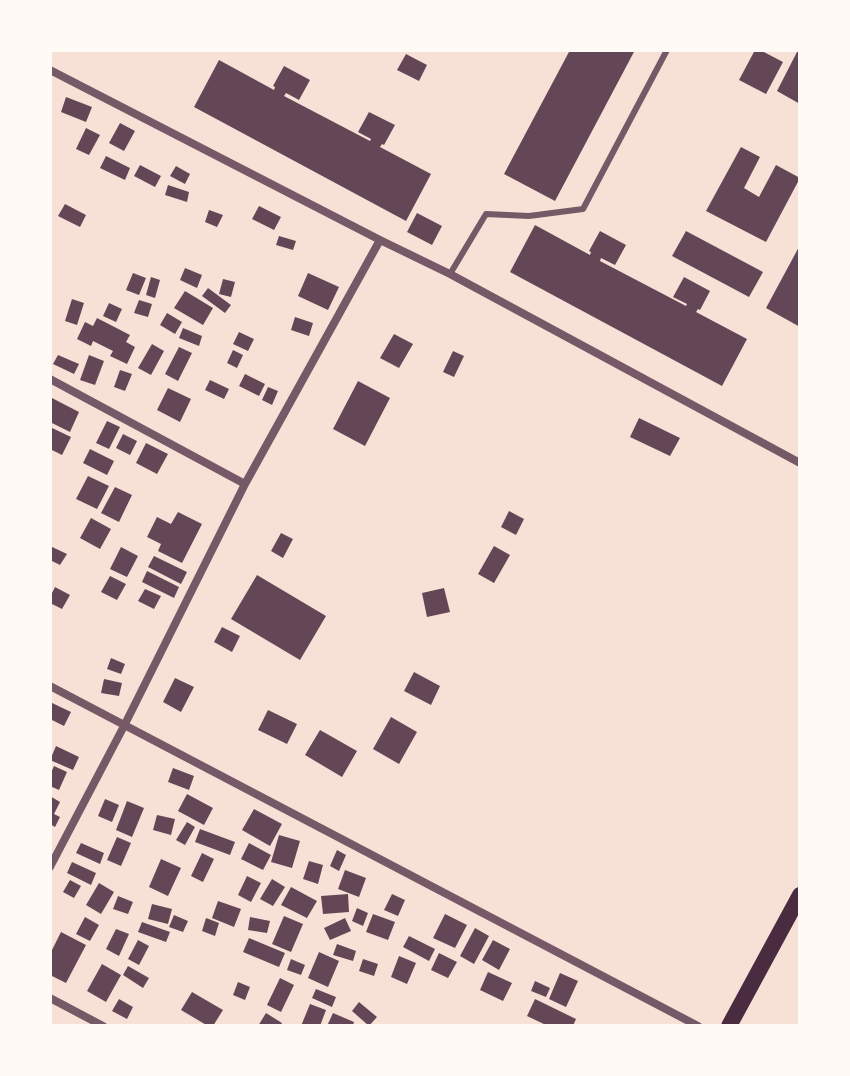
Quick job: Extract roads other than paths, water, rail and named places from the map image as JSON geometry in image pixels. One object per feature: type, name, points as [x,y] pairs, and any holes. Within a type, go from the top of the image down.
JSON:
[{"type":"main road","points":[[729,1026],[800,895]]},
{"type":"street","points":[[50,70],[450,274],[800,463]]},
{"type":"street","points":[[50,867],[245,484],[380,240]]},
{"type":"street","points":[[50,379],[245,484]]},
{"type":"street","points":[[50,686],[698,1026]]},
{"type":"street","points":[[50,998],[103,1026]]},
{"type":"lane","points":[[450,274],[486,214],[529,216],[583,209],[667,50]]}]
